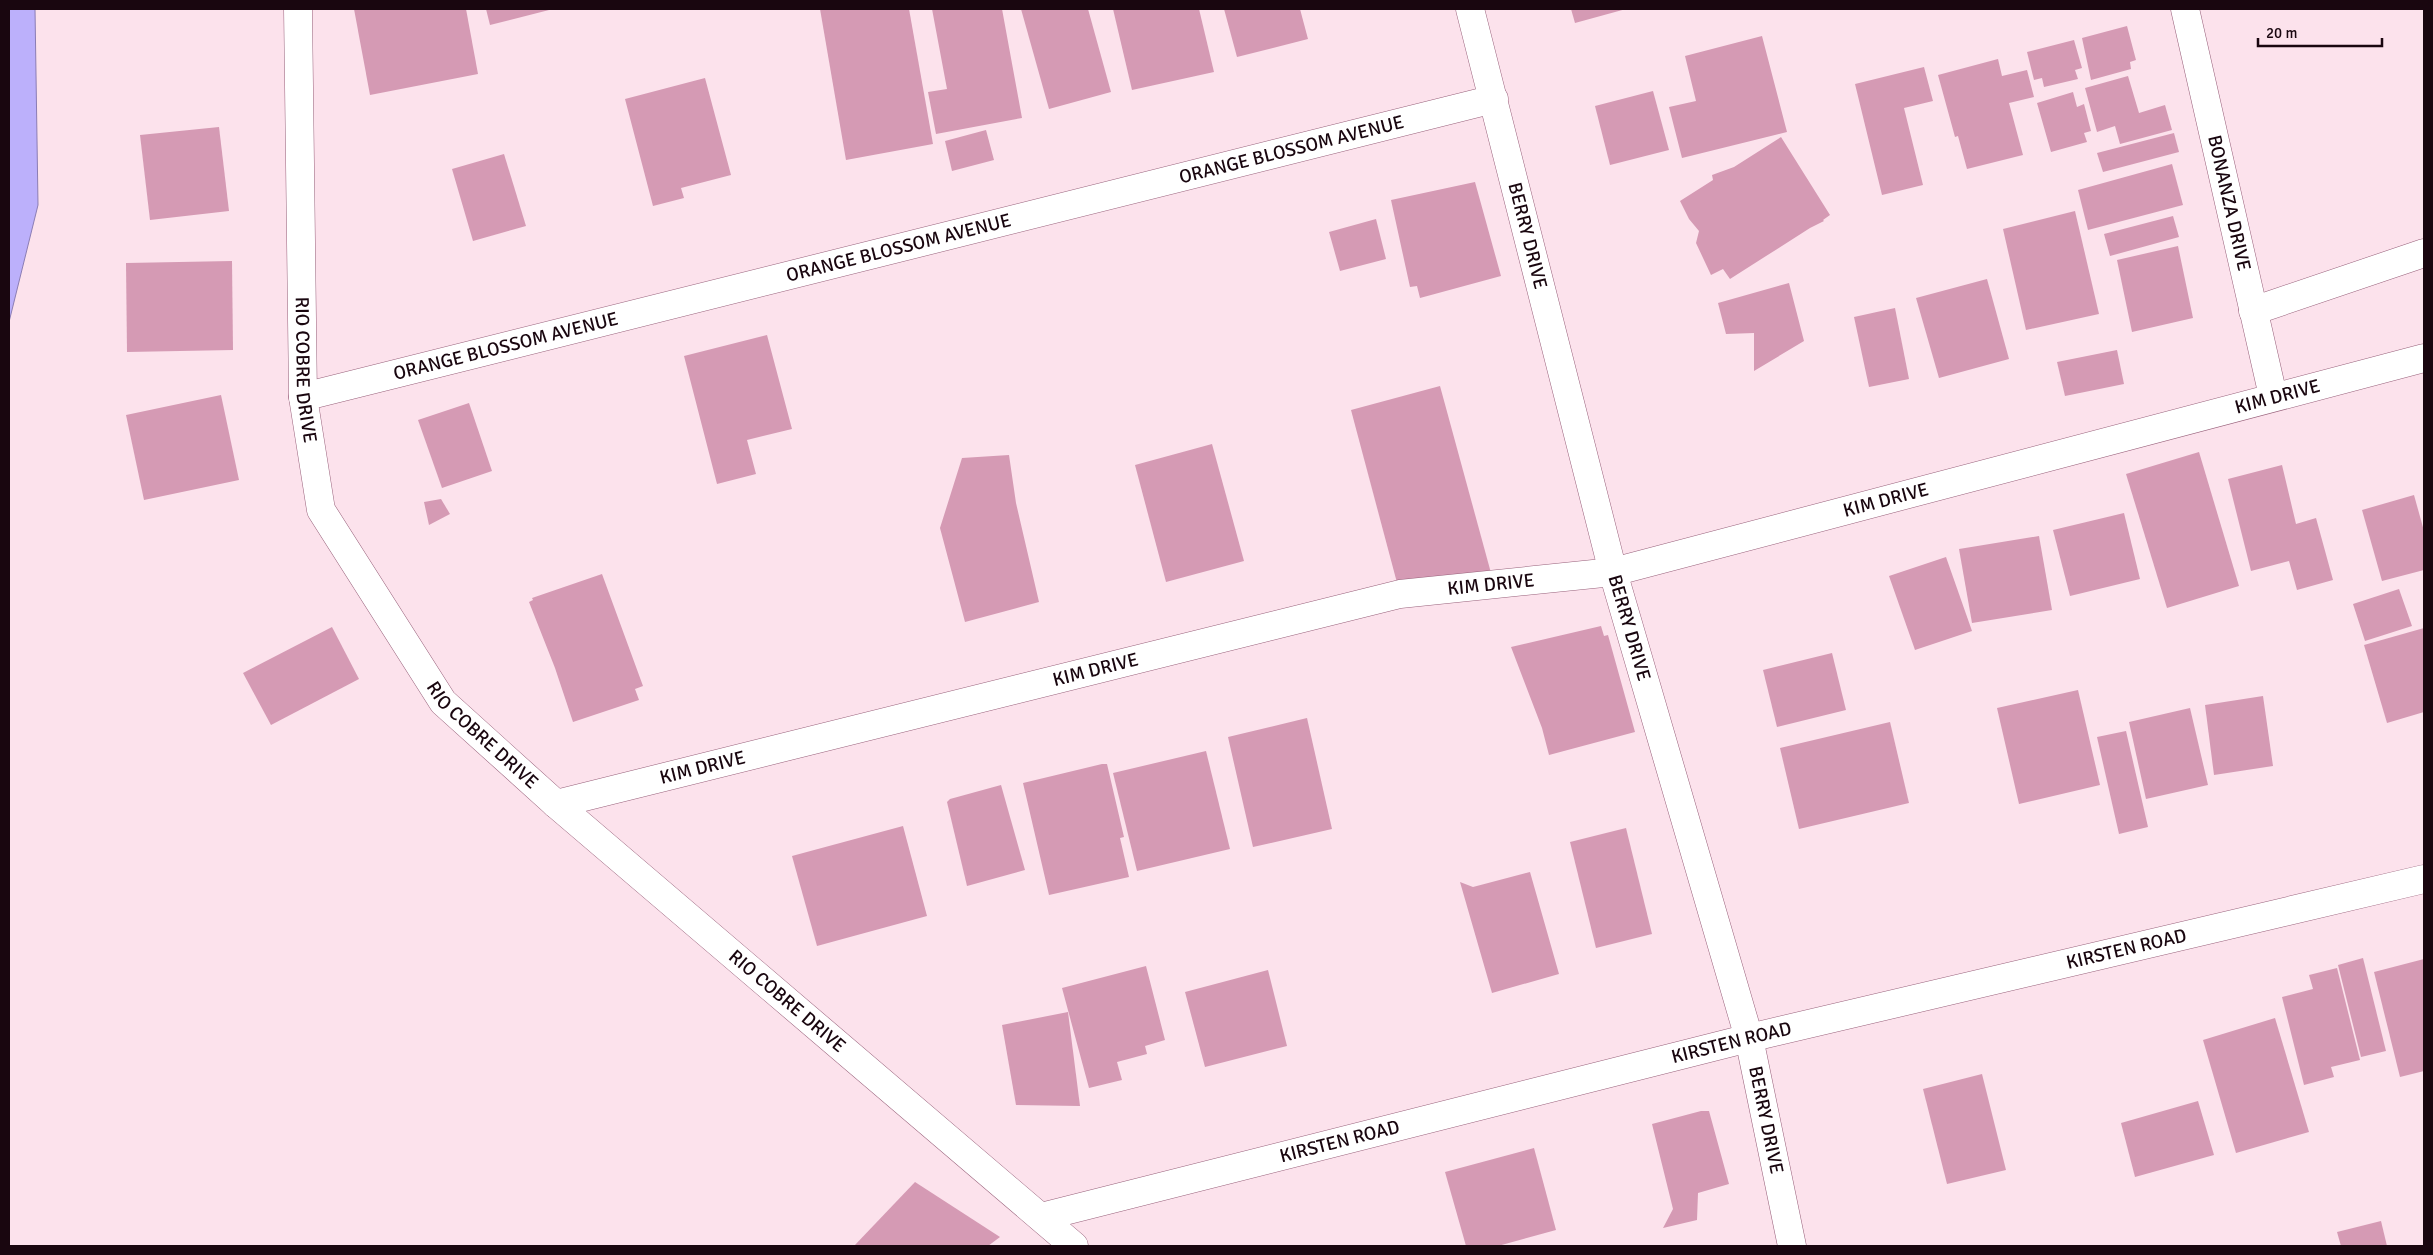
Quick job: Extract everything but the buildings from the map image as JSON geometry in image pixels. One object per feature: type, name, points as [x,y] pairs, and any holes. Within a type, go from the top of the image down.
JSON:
[{"type":"street","name":"RIO COBRE DRIVE","points":[[298,9],[303,397],[321,510],[443,702],[556,804],[1074,1246]]},
{"type":"street","name":"BERRY DRIVE","points":[[1470,9],[1613,572],[1748,1038],[1792,1246]]},
{"type":"street","name":"BONANZA DRIVE","points":[[2185,9],[2272,396]]},
{"type":"street","name":"ORANGE BLOSSOM AVENUE","points":[[303,397],[1494,99]]},
{"type":"street","points":[[2253,311],[2424,253]]},
{"type":"street","name":"KIM DRIVE","points":[[556,804],[1400,594],[1613,572],[2272,396],[2424,358]]},
{"type":"street","name":"KIRSTEN ROAD","points":[[1041,1217],[1748,1038],[2424,879]]},
{"type":"shaded area","points":[[9,9],[35,9],[38,205],[9,322]]}]
